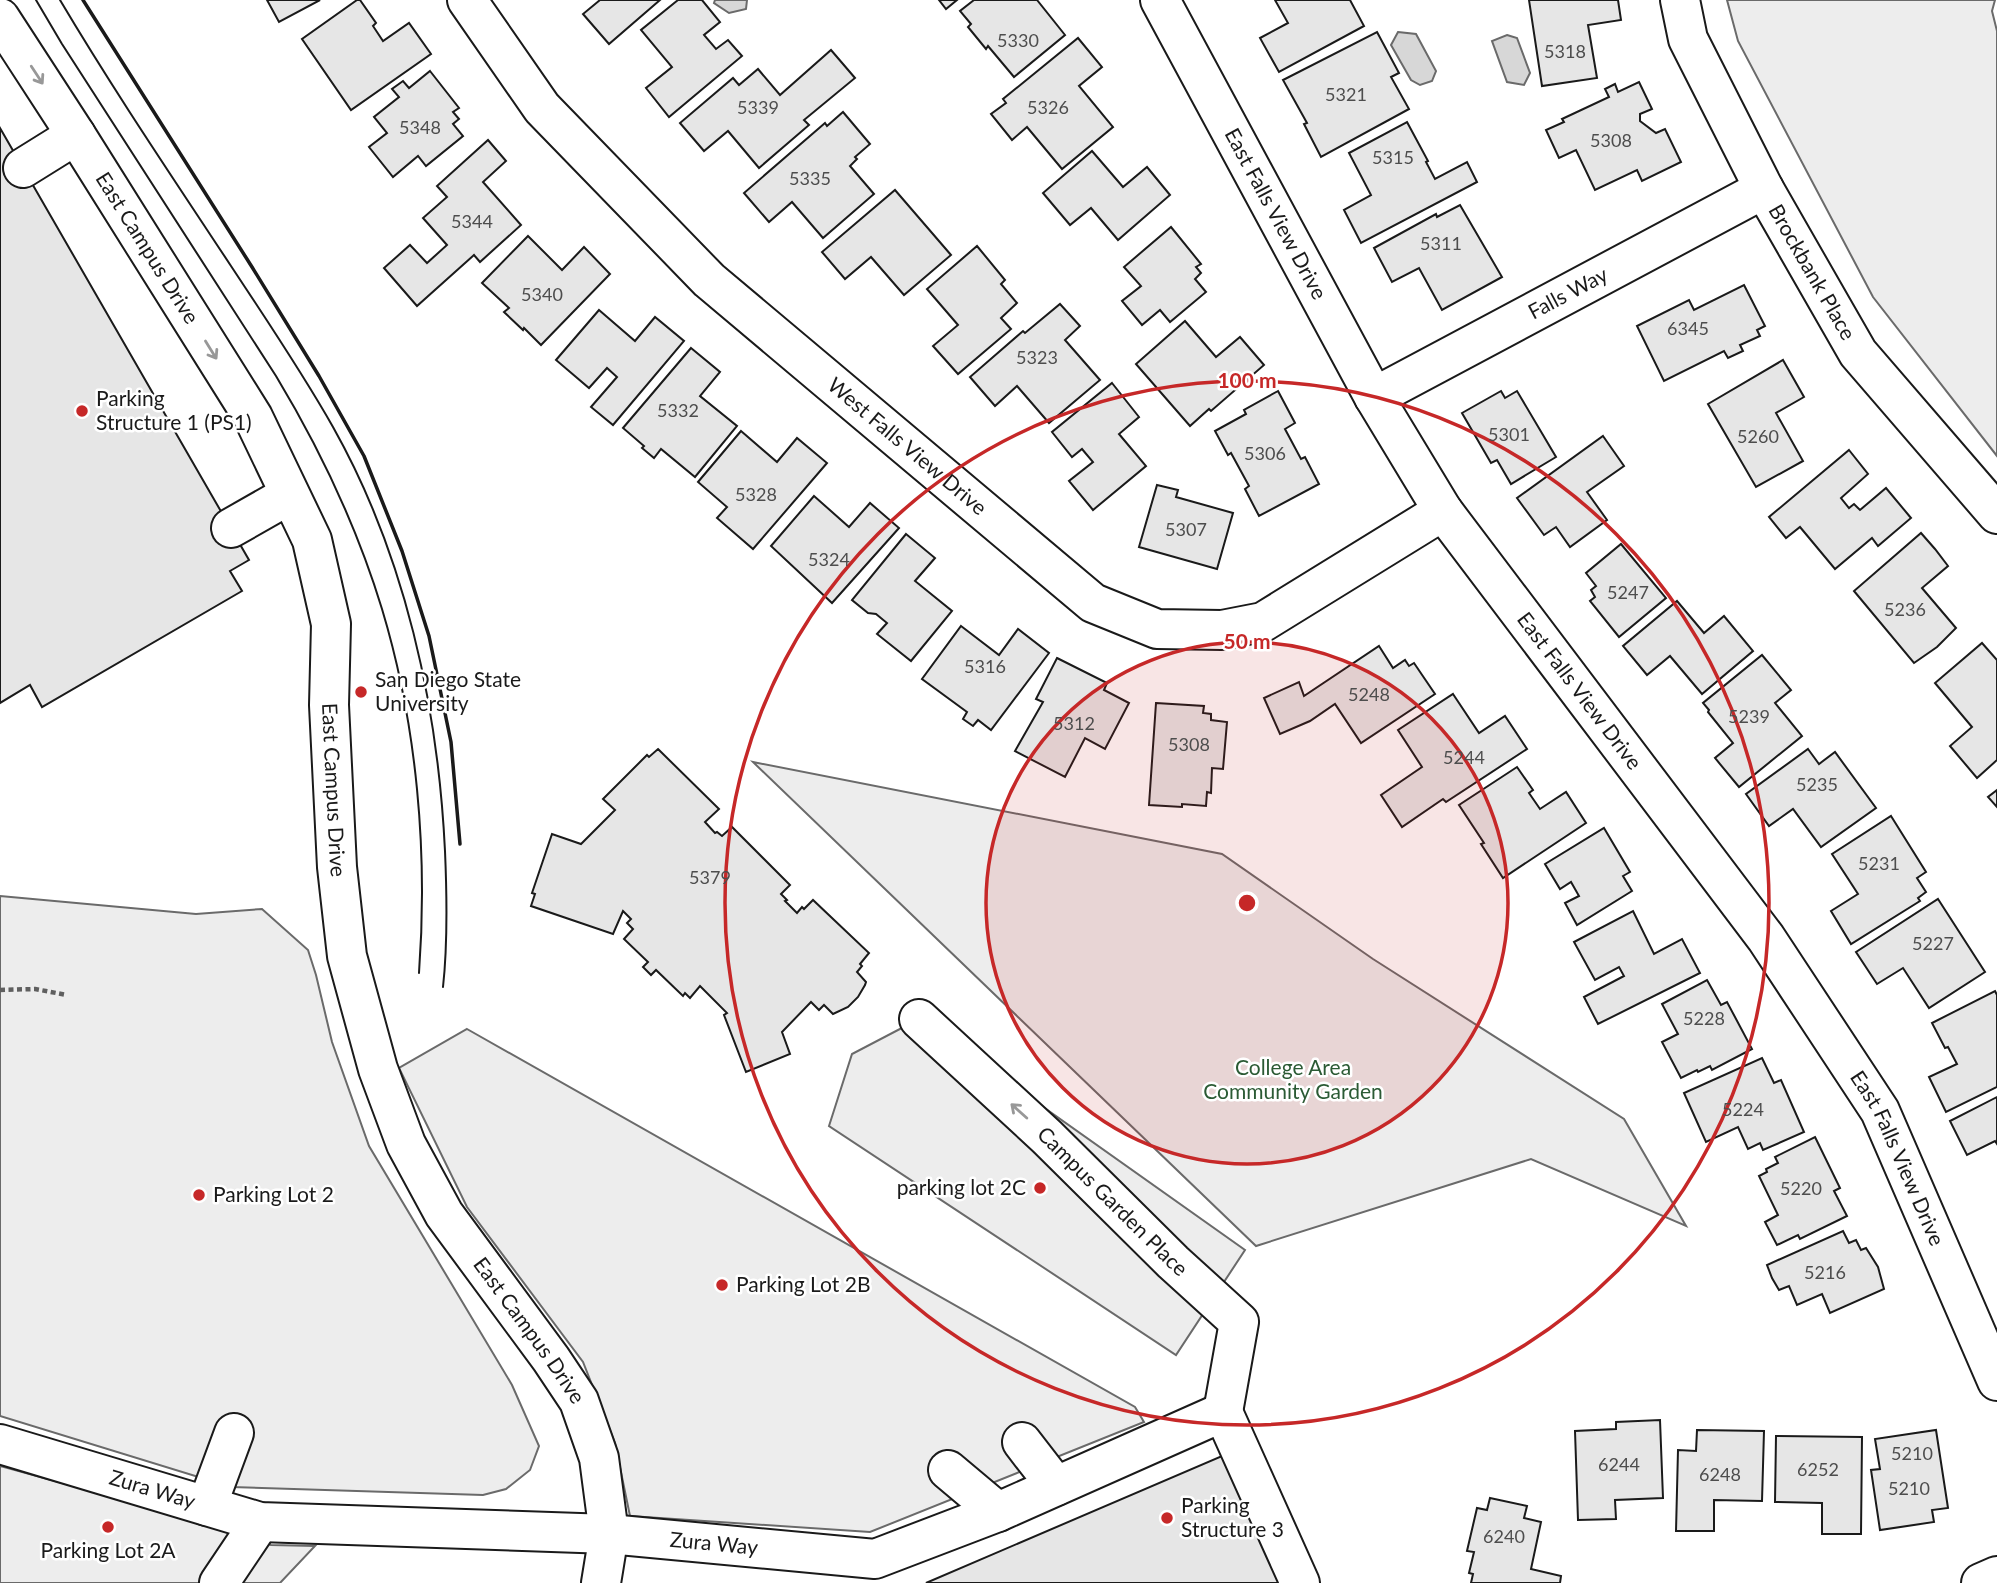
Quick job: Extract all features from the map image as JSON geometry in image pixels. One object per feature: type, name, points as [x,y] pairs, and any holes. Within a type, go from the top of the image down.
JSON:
[{"type":"street","name":"West Falls View Drive","points":[[467,0],[542,108],[709,280],[1093,603],[1157,629],[1222,630],[1263,622],[1443,512]]},
{"type":"street","name":"East Falls View Drive","points":[[1160,0],[1374,397],[1443,512],[1766,938],[1880,1111],[1997,1381]]},
{"type":"street","name":"Brockbank Place","points":[[1680,0],[1688,39],[1764,189],[1858,353],[1997,514]]},
{"type":"street","name":"East Campus Drive","points":[[0,18],[253,416],[312,540],[331,624],[329,705],[345,944],[378,1069],[405,1144],[444,1214],[579,1401],[599,1458],[610,1534],[601,1583]]},
{"type":"street","points":[[23,168],[76,135]]},
{"type":"street","name":"Falls Way","points":[[1374,397],[1764,189]]},
{"type":"street","points":[[231,528],[289,495]]},
{"type":"street","name":"Campus Garden Place","points":[[919,1020],[1047,1137],[1173,1262],[1239,1322],[1223,1412]]},
{"type":"street","points":[[1223,1412],[1300,1583]]},
{"type":"street","name":"Zura Way","points":[[0,1444],[260,1522],[610,1534],[875,1559],[998,1511],[1223,1412]]},
{"type":"street","points":[[207,1506],[234,1433]]},
{"type":"street","points":[[1022,1442],[1056,1486]]},
{"type":"street","points":[[948,1469],[998,1511]]},
{"type":"street","points":[[219,1583],[260,1522]]},
{"type":"street","points":[[1981,1583],[1997,1576]]},
{"type":"path","points":[[0,990],[35,989],[67,995]]},
{"type":"shaded area","points":[[715,0],[747,0],[746,9],[729,13],[714,3]]},
{"type":"shaded area","points":[[1727,0],[1995,0],[1992,11],[1997,31],[1997,456],[1873,297],[1738,41]]},
{"type":"shaded area","points":[[1398,32],[1416,34],[1436,71],[1432,81],[1420,85],[1411,80],[1391,45]]},
{"type":"shaded area","points":[[1507,35],[1517,38],[1530,73],[1524,85],[1507,82],[1492,41]]},
{"type":"shaded area","name":"College Area Community Garden","points":[[753,762],[1222,854],[1373,959],[1624,1119],[1686,1226],[1531,1159],[1256,1246]]},
{"type":"shaded area","name":"Parking Lot 2","points":[[0,896],[196,914],[262,909],[308,950],[332,1042],[369,1146],[512,1385],[539,1446],[530,1470],[506,1489],[483,1495],[231,1487],[0,1416]]},
{"type":"shaded area","name":"parking lot 2C","points":[[919,1019],[1245,1250],[1176,1355],[829,1126],[852,1054]]},
{"type":"shaded area","name":"Parking Lot 2B","points":[[467,1029],[1135,1407],[1144,1422],[870,1532],[630,1516],[615,1443],[583,1362],[467,1207],[399,1068]]},
{"type":"shaded area","name":"Parking Lot 2A","points":[[0,1466],[161,1510],[271,1545],[315,1546],[280,1583],[0,1583]]},
{"type":"building","points":[[267,0],[320,0],[279,22]]},
{"type":"building","points":[[360,0],[376,23],[373,26],[383,41],[409,23],[431,54],[351,110],[302,39]]},
{"type":"building","points":[[600,0],[660,0],[609,44],[583,14]]},
{"type":"building","points":[[678,0],[702,0],[720,22],[704,35],[716,49],[728,40],[742,56],[669,117],[646,88],[672,67],[641,30]]},
{"type":"building","points":[[939,0],[957,0],[946,9]]},
{"type":"building","points":[[974,0],[1037,0],[1065,35],[1014,77],[968,27],[971,24],[960,11]]},
{"type":"building","points":[[1275,0],[1350,0],[1364,26],[1279,72],[1260,38],[1288,23]]},
{"type":"building","points":[[1529,0],[1618,0],[1621,20],[1588,25],[1597,78],[1542,86]]},
{"type":"building","points":[[1377,32],[1399,73],[1391,77],[1409,109],[1321,157],[1304,124],[1307,123],[1283,80]]},
{"type":"building","points":[[1078,38],[1102,67],[1079,86],[1113,127],[1062,169],[1027,127],[1012,140],[991,114],[1006,103],[1003,99]]},
{"type":"building","points":[[831,50],[855,78],[804,120],[809,125],[759,168],[728,131],[704,151],[680,123],[733,78],[739,85],[758,69],[780,95]]},
{"type":"building","points":[[430,71],[459,108],[453,112],[459,119],[453,124],[463,136],[426,166],[418,156],[393,177],[369,147],[387,133],[374,117],[399,97],[392,89],[403,81],[409,88]]},
{"type":"building","points":[[1639,82],[1652,109],[1640,114],[1640,121],[1656,133],[1665,129],[1681,162],[1642,181],[1637,170],[1595,190],[1576,150],[1559,158],[1546,130],[1564,122],[1562,119],[1609,97],[1605,89],[1615,84],[1618,92]]},
{"type":"building","points":[[843,112],[870,144],[855,157],[857,159],[850,166],[874,194],[823,238],[792,202],[769,222],[744,193],[825,123],[827,126]]},
{"type":"building","points":[[1407,122],[1435,179],[1467,162],[1477,182],[1361,243],[1344,210],[1371,195],[1349,153]]},
{"type":"building","name":"Parking Structure 1 (PS1)","points":[[0,128],[249,560],[230,571],[242,591],[42,707],[30,685],[0,703]]},
{"type":"building","points":[[488,140],[506,161],[483,182],[521,225],[480,262],[474,255],[417,306],[384,268],[410,245],[427,263],[447,245],[423,218],[447,197],[437,186]]},
{"type":"building","points":[[1092,151],[1123,187],[1147,167],[1170,195],[1118,240],[1091,208],[1070,225],[1043,193]]},
{"type":"building","points":[[895,190],[951,255],[904,295],[871,257],[845,279],[822,252]]},
{"type":"building","points":[[1460,205],[1502,277],[1442,310],[1419,268],[1392,282],[1374,248],[1436,214],[1437,217]]},
{"type":"building","points":[[1171,227],[1201,264],[1196,267],[1201,273],[1195,279],[1206,292],[1170,322],[1160,310],[1142,325],[1122,301],[1141,286],[1124,267]]},
{"type":"building","points":[[528,236],[562,270],[584,247],[610,274],[541,345],[504,312],[509,308],[482,283]]},
{"type":"building","points":[[977,246],[1005,280],[1001,284],[1017,303],[1001,318],[1011,329],[958,374],[933,346],[958,325],[927,289]]},
{"type":"building","points":[[1744,285],[1765,326],[1757,330],[1760,336],[1740,345],[1743,351],[1728,358],[1724,351],[1664,381],[1637,326],[1689,300],[1694,310]]},
{"type":"building","points":[[1060,304],[1080,326],[1065,340],[1100,380],[1049,423],[1017,386],[995,406],[970,377],[1023,331],[1025,333]]},
{"type":"building","points":[[599,310],[635,341],[655,317],[684,341],[613,425],[591,407],[617,377],[607,368],[589,388],[556,360]]},
{"type":"building","points":[[1185,321],[1216,357],[1240,337],[1264,365],[1190,426],[1136,364]]},
{"type":"building","points":[[691,348],[720,372],[700,396],[737,426],[695,477],[661,449],[654,458],[623,428]]},
{"type":"building","points":[[1783,360],[1804,397],[1776,413],[1803,461],[1756,487],[1708,404]]},
{"type":"building","points":[[1112,383],[1139,417],[1119,434],[1146,466],[1093,510],[1069,481],[1093,462],[1082,449],[1072,457],[1052,432]]},
{"type":"building","points":[[1278,391],[1295,423],[1285,429],[1301,459],[1305,457],[1319,484],[1259,516],[1245,489],[1249,486],[1215,431],[1246,414],[1244,410]]},
{"type":"building","points":[[1501,391],[1505,398],[1517,391],[1556,457],[1511,484],[1497,460],[1491,463],[1462,413]]},
{"type":"building","points":[[741,431],[777,462],[797,438],[827,463],[753,549],[717,518],[727,507],[698,482]]},
{"type":"building","points":[[1603,436],[1624,466],[1587,492],[1607,520],[1570,547],[1556,527],[1544,535],[1517,498]]},
{"type":"building","points":[[1849,450],[1868,474],[1841,498],[1849,508],[1854,504],[1860,510],[1886,488],[1911,518],[1878,546],[1872,538],[1835,569],[1800,527],[1786,538],[1769,517]]},
{"type":"building","points":[[1157,485],[1178,490],[1176,497],[1233,513],[1217,569],[1139,547]]},
{"type":"building","points":[[814,496],[849,527],[870,503],[899,528],[832,603],[771,546]]},
{"type":"building","points":[[1921,533],[1948,566],[1922,588],[1956,628],[1937,647],[1914,663],[1854,591]]},
{"type":"building","points":[[906,534],[935,558],[915,581],[952,611],[911,661],[877,634],[887,623],[852,600]]},
{"type":"building","points":[[1621,544],[1666,598],[1619,637],[1590,601],[1595,597],[1591,590],[1596,586],[1586,573]]},
{"type":"building","points":[[1677,601],[1704,633],[1724,616],[1753,651],[1702,694],[1670,656],[1647,675],[1623,646]]},
{"type":"building","points":[[961,626],[999,655],[1018,629],[1049,653],[991,730],[978,720],[973,726],[963,719],[967,712],[922,679]]},
{"type":"building","points":[[1982,643],[1997,660],[1997,760],[1977,778],[1950,746],[1972,727],[1935,683]]},
{"type":"building","points":[[1379,646],[1393,668],[1405,660],[1409,666],[1414,663],[1435,694],[1361,743],[1335,704],[1310,721],[1280,734],[1264,698],[1299,682],[1304,696]]},
{"type":"building","points":[[1762,655],[1791,690],[1775,703],[1802,736],[1739,787],[1715,758],[1733,743],[1703,703]]},
{"type":"building","points":[[1057,658],[1107,683],[1104,690],[1129,703],[1105,749],[1085,738],[1065,777],[1015,751],[1043,702],[1036,699]]},
{"type":"building","points":[[1453,694],[1479,733],[1505,716],[1527,749],[1402,827],[1381,795],[1422,767],[1398,730]]},
{"type":"building","points":[[1156,703],[1204,706],[1203,713],[1211,714],[1211,720],[1227,722],[1223,769],[1212,768],[1211,793],[1207,792],[1206,806],[1149,805]]},
{"type":"building","points":[[658,749],[719,809],[705,822],[715,833],[722,836],[732,827],[790,885],[781,894],[797,913],[813,900],[869,953],[857,972],[866,982],[865,985],[848,1007],[833,1014],[824,1005],[819,1010],[811,1002],[782,1032],[790,1054],[746,1072],[724,1015],[727,1013],[700,986],[690,998],[685,993],[683,996],[656,970],[651,975],[643,967],[648,962],[624,939],[633,929],[627,923],[631,919],[623,911],[613,934],[531,906],[535,894],[532,893],[552,834],[581,844],[615,810],[603,799],[647,755],[649,757]]},
{"type":"building","points":[[1808,749],[1819,764],[1835,752],[1876,808],[1821,847],[1793,809],[1769,826],[1746,794]]},
{"type":"building","points":[[1517,767],[1533,790],[1529,793],[1540,809],[1566,792],[1586,823],[1503,878],[1459,805]]},
{"type":"building","points":[[1997,790],[1997,807],[1988,797]]},
{"type":"building","points":[[1891,816],[1926,872],[1917,878],[1926,892],[1918,898],[1920,901],[1851,944],[1831,911],[1858,894],[1832,854]]},
{"type":"building","points":[[1604,828],[1630,872],[1623,876],[1632,891],[1577,925],[1565,903],[1579,896],[1571,882],[1560,889],[1545,864]]},
{"type":"building","points":[[1938,899],[1985,972],[1929,1008],[1903,968],[1877,984],[1856,952]]},
{"type":"building","points":[[1633,911],[1654,954],[1682,939],[1700,973],[1598,1024],[1584,997],[1624,976],[1619,967],[1595,980],[1574,942]]},
{"type":"building","points":[[1707,980],[1721,1005],[1727,1002],[1752,1049],[1712,1070],[1710,1066],[1681,1078],[1662,1042],[1678,1034],[1662,1004]]},
{"type":"building","points":[[1995,991],[1997,1087],[1946,1112],[1929,1077],[1957,1064],[1932,1023]]},
{"type":"building","points":[[1762,1058],[1774,1083],[1781,1080],[1804,1132],[1763,1150],[1760,1143],[1748,1149],[1738,1127],[1706,1142],[1684,1093]]},
{"type":"building","points":[[1997,1097],[1997,1144],[1995,1141],[1967,1155],[1950,1121]]},
{"type":"building","points":[[1815,1137],[1840,1188],[1834,1191],[1847,1216],[1800,1239],[1798,1235],[1777,1245],[1765,1222],[1778,1215],[1759,1176],[1778,1163],[1775,1157]]},
{"type":"building","points":[[1843,1231],[1849,1243],[1856,1240],[1861,1250],[1866,1248],[1878,1267],[1884,1289],[1830,1313],[1822,1294],[1797,1305],[1789,1286],[1779,1290],[1767,1265]]},
{"type":"building","points":[[1660,1420],[1663,1498],[1615,1500],[1616,1519],[1578,1520],[1575,1431],[1616,1429],[1616,1422]]},
{"type":"building","points":[[1697,1430],[1764,1431],[1762,1501],[1714,1500],[1714,1531],[1676,1531],[1678,1450],[1696,1451]]},
{"type":"building","points":[[1936,1430],[1948,1508],[1932,1510],[1934,1522],[1880,1530],[1871,1470],[1880,1469],[1875,1439]]},
{"type":"building","points":[[1776,1436],[1862,1437],[1861,1534],[1822,1534],[1822,1503],[1775,1502]]},
{"type":"building","name":"Parking Structure 3","points":[[1229,1453],[1284,1583],[926,1583]]},
{"type":"building","points":[[1490,1498],[1527,1506],[1524,1518],[1541,1522],[1531,1569],[1561,1576],[1560,1583],[1471,1583],[1473,1574],[1469,1573],[1474,1552],[1467,1551],[1477,1508],[1487,1510]]},
{"type":"tram line","points":[[36,0],[276,376],[322,460],[361,548],[394,653],[411,743],[417,789],[422,881],[419,973]]},
{"type":"tram line","points":[[60,0],[309,386],[358,476],[380,527],[413,633],[435,742],[446,868],[443,987]]},
{"type":"wall","points":[[83,0],[252,267],[364,456],[402,551],[429,636],[451,742],[460,844]]},
{"type":"place","name":"Parking Structure 1 (PS1)","points":[[82,411]]},
{"type":"place","name":"San Diego State University","points":[[361,692]]},
{"type":"place","name":"parking lot 2C","points":[[1040,1188]]},
{"type":"place","name":"Parking Lot 2","points":[[199,1195]]},
{"type":"place","name":"Parking Lot 2B","points":[[722,1285]]},
{"type":"place","name":"Parking Structure 3","points":[[1167,1518]]},
{"type":"place","name":"Parking Lot 2A","points":[[108,1527]]}]
